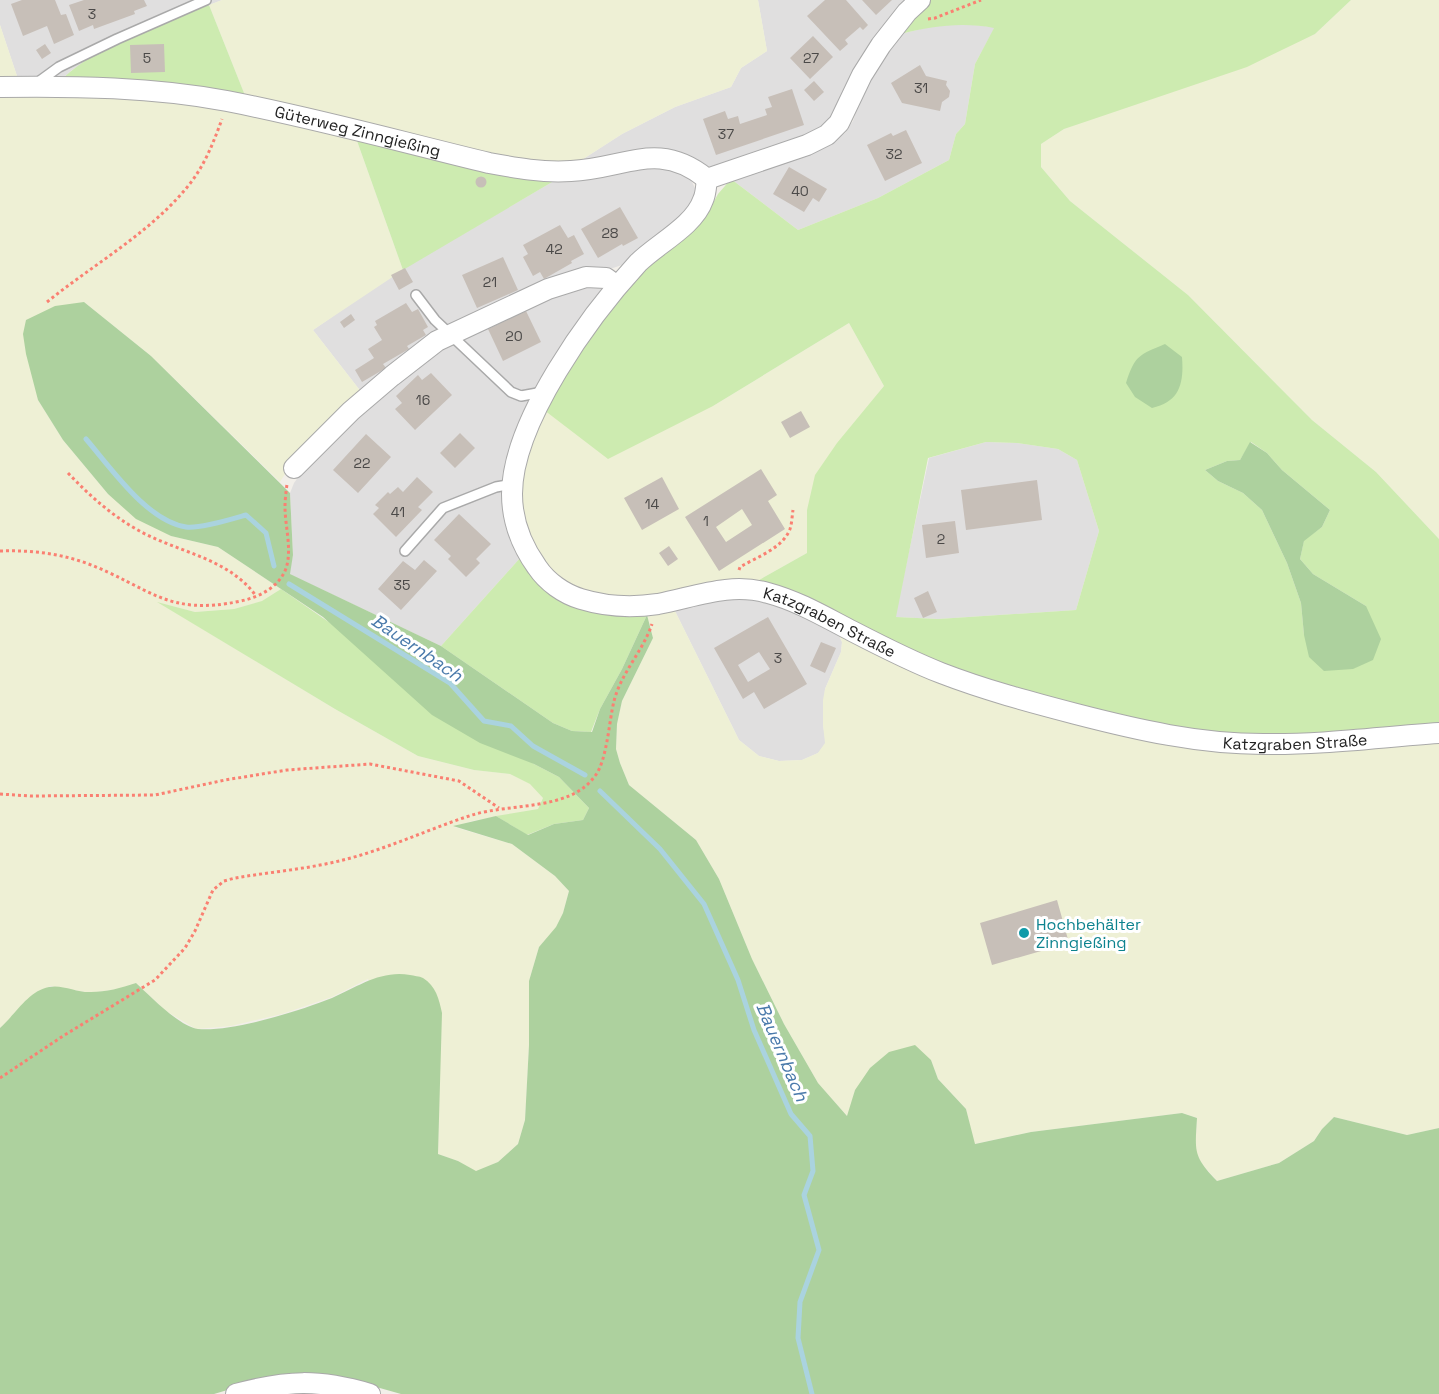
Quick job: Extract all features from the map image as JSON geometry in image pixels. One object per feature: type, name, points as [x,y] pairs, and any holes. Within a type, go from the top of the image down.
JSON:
[{"type":"street","points":[[706,179],[807,145],[827,135],[839,123],[862,75],[881,45],[914,6]]},
{"type":"street","name":"Güterweg Zinngießing","points":[[0,87],[108,88],[169,92],[226,101],[526,170],[572,171],[657,158],[673,159],[692,167],[706,179]]},
{"type":"street","name":"Katzgraben Straße","points":[[706,179],[704,198],[697,212],[642,260],[617,286],[558,370],[536,408],[522,442],[512,494],[519,535],[528,555],[542,574],[556,586],[574,597],[599,605],[625,607],[654,604],[707,591],[734,588],[770,593],[808,607],[894,652],[942,673],[993,691],[1163,735],[1216,742],[1264,744],[1320,743],[1439,733]]},
{"type":"street","points":[[294,468],[336,426],[392,376],[437,341],[548,289],[586,276],[606,278],[617,286]]},
{"type":"street","points":[[236,1394],[279,1384],[307,1382],[340,1385],[370,1394]]},
{"type":"lane","points":[[33,87],[59,67],[206,0]]},
{"type":"lane","points":[[416,295],[435,320],[511,392],[521,396],[545,392]]},
{"type":"lane","points":[[405,551],[443,508],[495,487],[513,484]]},
{"type":"path","points":[[914,6],[919,19],[935,18],[981,0]]},
{"type":"path","points":[[47,302],[165,212],[192,180],[210,151],[226,101]]},
{"type":"path","points":[[0,551],[52,554],[84,563],[114,575],[146,593],[183,605],[203,607],[228,604],[256,596],[277,583],[286,569],[288,553],[286,485],[294,468]]},
{"type":"path","points":[[68,473],[105,508],[137,530],[225,569],[247,583],[256,596]]},
{"type":"path","points":[[734,588],[734,578],[740,567],[777,546],[786,537],[791,528],[793,510]]},
{"type":"path","points":[[0,1078],[63,1036],[155,980],[185,948],[213,890],[224,881],[342,860],[399,843],[472,815],[499,808],[560,801],[578,793],[596,776],[604,751],[614,699],[651,627],[655,616],[654,604]]},
{"type":"path","points":[[0,794],[30,796],[154,795],[287,770],[370,764],[459,781],[499,808]]},
{"type":"shaded area","points":[[0,0],[222,0],[136,34],[72,70],[62,79],[18,79],[0,25]]},
{"type":"shaded area","points":[[758,0],[910,0],[824,132],[717,168],[707,166],[677,151],[655,150],[577,163],[622,134],[675,107],[731,87],[741,68],[767,51]]},
{"type":"shaded area","points":[[963,24],[995,27],[975,64],[965,124],[956,134],[949,160],[878,198],[798,230],[731,179],[833,142],[845,133],[853,121],[876,67],[901,34],[932,26]]},
{"type":"shaded area","points":[[674,166],[690,178],[695,188],[695,198],[690,207],[622,265],[559,279],[362,393],[313,330],[391,276],[559,178],[637,167]]},
{"type":"shaded area","points":[[597,285],[601,289],[601,295],[527,406],[510,456],[521,557],[441,646],[289,574],[293,555],[290,493],[294,483],[302,472],[391,385],[439,348],[559,291]]},
{"type":"shaded area","points":[[986,442],[1017,443],[1058,449],[1077,460],[1099,531],[1076,610],[938,619],[895,617],[929,458]]},
{"type":"shaded area","points":[[725,595],[776,600],[838,633],[842,642],[841,652],[825,689],[823,725],[826,743],[818,753],[802,760],[779,761],[759,756],[739,740],[673,607]]},
{"type":"green space","points":[[222,0],[758,0],[767,51],[741,68],[731,87],[675,107],[622,134],[577,163],[525,162],[246,98],[209,5]]},
{"type":"green space","points":[[931,0],[1351,0],[1315,34],[1247,67],[1064,129],[1041,144],[1041,167],[1070,201],[1188,295],[1312,420],[1376,472],[1439,539],[1439,728],[1321,738],[1197,735],[994,685],[752,584],[807,553],[807,510],[815,475],[837,443],[884,386],[849,323],[713,406],[608,459],[544,410],[567,369],[597,326],[652,260],[704,219],[718,194],[731,179],[798,230],[878,198],[949,160],[956,134],[965,124],[975,64],[994,28],[970,25],[947,26],[901,34]],"holes":[[[986,442],[1017,443],[1058,449],[1077,460],[1099,531],[1076,610],[938,619],[896,617],[928,458]],[[1251,442],[1267,453],[1282,470],[1330,510],[1322,527],[1304,540],[1300,559],[1313,574],[1366,606],[1304,635],[1301,603],[1287,563],[1262,510],[1243,493],[1218,481],[1205,470],[1227,461],[1240,460]]]},
{"type":"green space","points":[[1351,0],[1439,0],[1439,539],[1376,472],[1312,420],[1188,295],[1070,201],[1041,167],[1041,144],[1064,129],[1315,34]]},
{"type":"green space","points":[[209,5],[246,98],[62,79],[95,54],[113,44]]},
{"type":"green space","points":[[0,25],[18,79],[0,80]]},
{"type":"green space","points":[[0,96],[107,96],[210,104],[356,138],[403,270],[313,330],[362,393],[293,461],[280,482],[151,356],[84,302],[38,400],[63,440],[108,494],[171,536],[218,547],[281,589],[263,601],[234,609],[195,612],[160,603],[335,709],[418,756],[474,770],[510,774],[531,784],[543,798],[538,809],[472,821],[454,827],[512,844],[555,876],[569,891],[556,928],[539,947],[529,981],[529,1045],[525,1120],[518,1144],[498,1162],[476,1172],[458,1161],[438,1154],[439,1080],[368,979],[332,997],[282,1014],[231,1026],[196,1029],[166,1011],[136,983],[119,989],[90,993],[50,986],[0,1028]]},
{"type":"green space","points":[[356,138],[559,178],[403,270]]},
{"type":"green space","points":[[84,302],[151,356],[290,493],[293,555],[290,574],[441,646],[553,723],[572,731],[592,732],[600,709],[647,615],[653,638],[622,701],[617,724],[616,749],[620,763],[629,785],[696,840],[719,879],[752,959],[784,1024],[818,1083],[847,1116],[855,1090],[870,1068],[889,1052],[915,1045],[931,1060],[938,1079],[966,1109],[975,1144],[1031,1132],[1182,1113],[1197,1118],[1197,1153],[1203,1165],[1217,1181],[1279,1163],[1314,1141],[1334,1117],[1407,1135],[1439,1128],[1439,1394],[401,1394],[341,1377],[306,1374],[251,1383],[214,1394],[0,1394],[0,1028],[22,1004],[41,989],[49,987],[97,992],[136,983],[183,1023],[198,1029],[212,1029],[247,1024],[302,1009],[379,977],[399,974],[421,977],[434,989],[442,1013],[438,1154],[476,1171],[498,1162],[518,1144],[525,1120],[529,1045],[529,981],[539,947],[556,927],[563,913],[569,891],[555,876],[512,844],[453,826],[496,816],[528,835],[554,824],[583,820],[589,808],[559,777],[534,764],[480,743],[432,715],[323,617],[218,547],[171,536],[136,519],[108,494],[63,440],[38,400],[23,334],[26,320],[55,306]]},
{"type":"green space","points":[[849,323],[884,386],[866,410],[807,510],[807,553],[752,584],[649,598],[583,594],[546,568],[523,522],[521,474],[544,410],[713,406]]},
{"type":"green space","points":[[1165,344],[1182,357],[1181,383],[1169,401],[1152,408],[1135,397],[1126,383],[1139,357]]},
{"type":"green space","points":[[1250,442],[1267,453],[1282,470],[1330,510],[1322,527],[1304,541],[1300,559],[1313,574],[1366,606],[1381,639],[1373,660],[1353,669],[1324,671],[1309,657],[1301,603],[1287,563],[1262,510],[1243,493],[1218,481],[1205,470],[1227,461],[1240,460]]},
{"type":"green space","points":[[521,557],[555,596],[579,609],[605,614],[647,615],[600,709],[591,732],[572,731],[553,723],[441,646]]},
{"type":"green space","points":[[281,589],[534,764],[559,777],[589,808],[583,820],[554,824],[527,835],[496,816],[538,809],[543,798],[530,784],[510,774],[474,770],[418,756],[157,602],[195,612],[234,609],[262,601]]},
{"type":"green space","points":[[673,607],[739,740],[759,756],[779,761],[802,760],[818,753],[825,743],[823,700],[825,689],[841,652],[842,642],[838,633],[1439,740],[1439,1128],[1407,1135],[1334,1117],[1314,1141],[1279,1163],[1217,1181],[1202,1164],[1195,1151],[1197,1118],[1182,1113],[1031,1132],[974,1144],[966,1109],[938,1079],[931,1060],[855,1090],[848,1117],[818,1083],[784,1024],[752,959],[719,879],[696,840],[629,785],[620,763],[616,749],[617,724],[622,701],[653,638],[647,615]]},
{"type":"building","points":[[22,0],[55,0],[61,15],[66,14],[74,35],[54,44],[47,26],[23,36],[11,4]]},
{"type":"building","points":[[84,0],[144,0],[147,6],[134,11],[135,14],[94,29],[93,25],[79,31],[69,5]]},
{"type":"building","points":[[825,0],[846,0],[868,25],[863,30],[860,27],[845,40],[848,44],[840,51],[807,16]]},
{"type":"building","points":[[862,0],[892,0],[876,15]]},
{"type":"building","points":[[813,36],[833,57],[810,79],[790,58]]},
{"type":"building","points":[[45,44],[51,53],[42,59],[36,50]]},
{"type":"building","points":[[164,44],[165,72],[131,73],[130,45]]},
{"type":"building","points":[[920,65],[926,76],[947,81],[949,97],[942,102],[940,111],[902,103],[891,83]]},
{"type":"building","points":[[814,81],[824,92],[814,101],[804,90]]},
{"type":"building","points":[[792,89],[804,125],[716,155],[703,119],[725,111],[728,119],[738,116],[740,124],[767,115],[765,109],[772,107],[768,97]]},
{"type":"building","points":[[906,130],[922,163],[885,181],[867,145],[891,133],[893,136]]},
{"type":"building","points":[[789,167],[827,189],[819,202],[813,198],[804,212],[773,194]]},
{"type":"building","points":[[481,177],[485,178],[485,186],[481,187],[477,186],[476,182],[477,178]]},
{"type":"building","points":[[620,207],[638,238],[598,258],[581,229]]},
{"type":"building","points":[[560,225],[568,238],[574,235],[584,254],[544,279],[540,272],[533,276],[523,257],[528,254],[523,245]]},
{"type":"building","points":[[503,257],[518,290],[477,308],[462,275]]},
{"type":"building","points":[[405,268],[413,282],[399,290],[391,275]]},
{"type":"building","points":[[406,303],[412,312],[418,309],[428,327],[423,330],[426,335],[407,346],[409,349],[383,364],[386,368],[362,382],[355,370],[374,358],[368,349],[382,340],[374,327],[377,325],[375,321]]},
{"type":"building","points":[[526,311],[541,342],[503,361],[488,329]]},
{"type":"building","points":[[351,314],[355,320],[344,328],[340,322]]},
{"type":"building","points":[[431,373],[452,395],[415,430],[395,409],[402,403],[396,396],[418,375],[422,380]]},
{"type":"building","points":[[801,411],[810,427],[790,438],[781,422]]},
{"type":"building","points":[[460,433],[475,448],[455,468],[440,453]]},
{"type":"building","points":[[366,434],[391,457],[358,493],[333,470]]},
{"type":"building","points":[[761,469],[777,495],[768,501],[785,529],[719,571],[685,517]],"holes":[[[742,509],[752,525],[726,542],[716,527]]]},
{"type":"building","points":[[417,477],[433,492],[418,507],[422,510],[396,537],[373,514],[379,508],[375,505],[388,492],[390,494],[398,487],[403,492]]},
{"type":"building","points":[[662,477],[679,509],[642,530],[624,498]]},
{"type":"building","points":[[1037,480],[1042,520],[966,530],[961,490]]},
{"type":"building","points":[[459,514],[491,544],[476,559],[480,563],[466,577],[448,559],[451,556],[434,540]]},
{"type":"building","points":[[955,521],[959,553],[926,558],[922,525]]},
{"type":"building","points":[[669,546],[678,559],[668,566],[659,553]]},
{"type":"building","points":[[424,560],[437,571],[401,610],[378,589],[403,561],[415,570]]},
{"type":"building","points":[[928,591],[937,612],[923,618],[914,598]]},
{"type":"building","points":[[768,617],[807,684],[764,709],[754,692],[743,699],[714,648]],"holes":[[[759,652],[770,669],[748,682],[738,665]]]},
{"type":"building","points":[[821,642],[836,648],[825,673],[810,666]]},
{"type":"building","name":"Hochbehälter Zinngießing","points":[[1057,900],[1069,943],[992,965],[980,923]]},
{"type":"waterway","name":"Bauernbach","points":[[86,439],[131,492],[157,515],[172,523],[186,527],[199,527],[246,515],[266,533],[274,566]]},
{"type":"waterway","name":"Bauernbach","points":[[289,584],[450,683],[484,721],[511,726],[533,746],[585,775]]},
{"type":"waterway","name":"Bauernbach","points":[[600,791],[660,849],[704,904],[738,980],[754,1030],[791,1114],[810,1136],[813,1171],[804,1195],[819,1250],[800,1302],[798,1338],[812,1394]]},
{"type":"place","name":"Hochbehälter Zinngießing","points":[[1024,933]]}]
